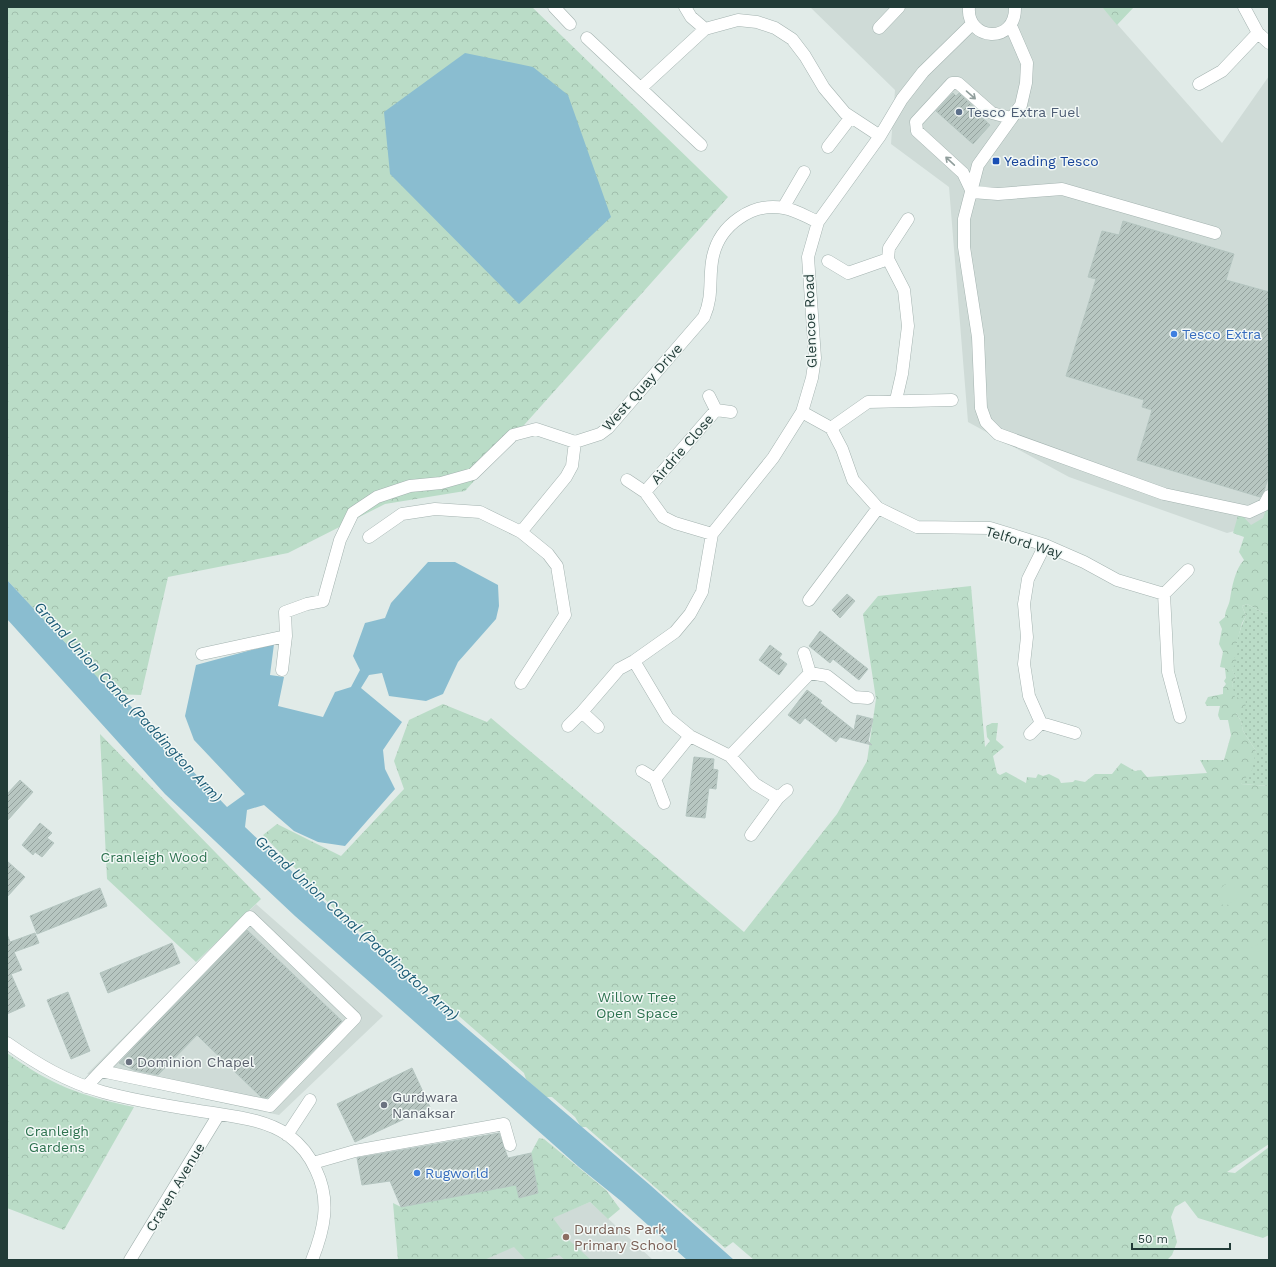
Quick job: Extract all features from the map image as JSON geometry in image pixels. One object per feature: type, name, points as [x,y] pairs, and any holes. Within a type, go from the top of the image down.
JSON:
[{"type":"street","points":[[554,7],[570,24]]},
{"type":"street","points":[[685,7],[691,17],[704,29]]},
{"type":"street","points":[[879,28],[899,7]]},
{"type":"street","points":[[969,7],[969,16],[972,24],[978,30],[989,35],[1005,31],[1011,26],[1016,15],[1016,7]]},
{"type":"street","points":[[1244,7],[1258,33],[1269,43]]},
{"type":"street","points":[[641,88],[704,29],[738,20],[757,22],[775,28],[792,40],[805,56],[824,88],[845,113],[880,136]]},
{"type":"street","name":"Glencoe Road","points":[[568,726],[619,669],[634,661],[675,632],[690,614],[702,592],[712,534],[773,458],[802,412],[812,378],[815,358],[808,257],[818,222],[880,136],[902,99],[923,72],[972,24]]},
{"type":"street","points":[[1011,26],[1026,63],[1026,83],[1021,105],[978,165],[964,219],[964,247],[978,337],[981,408],[986,422],[998,434],[1164,494],[1249,512],[1264,505],[1269,496]]},
{"type":"street","points":[[1200,84],[1222,72],[1258,33]]},
{"type":"street","points":[[587,38],[701,145]]},
{"type":"street","points":[[972,192],[963,173],[917,131],[916,122],[952,83],[958,83],[992,113],[1011,118]]},
{"type":"street","points":[[828,147],[851,117]]},
{"type":"street","points":[[783,208],[804,172]]},
{"type":"street","points":[[972,192],[998,194],[1062,189],[1215,233]]},
{"type":"street","name":"West Quay Drive","points":[[575,442],[600,434],[608,428],[704,317],[710,303],[712,257],[719,237],[737,218],[762,207],[783,208],[797,211],[818,222]]},
{"type":"street","points":[[896,400],[902,374],[908,326],[904,290],[888,259],[889,248],[908,219]]},
{"type":"street","points":[[828,261],[848,273],[888,259]]},
{"type":"street","points":[[709,396],[716,410]]},
{"type":"street","points":[[802,412],[831,428],[868,402],[896,400],[952,400]]},
{"type":"street","name":"Airdrie Close","points":[[712,534],[675,523],[663,517],[646,492],[716,410],[731,412]]},
{"type":"street","name":"Telford Way","points":[[831,428],[842,449],[854,480],[878,508],[917,527],[990,528],[1045,545],[1084,562],[1116,580],[1164,594]]},
{"type":"street","points":[[282,670],[286,636],[285,612],[307,604],[323,601],[340,540],[353,513],[377,497],[410,486],[441,484],[473,474],[513,435],[536,429],[575,442],[572,466],[569,472],[521,532]]},
{"type":"street","points":[[627,480],[646,492]]},
{"type":"street","points":[[369,537],[402,514],[435,508],[480,512],[521,532],[548,554],[557,566],[565,615],[521,683]]},
{"type":"street","points":[[809,600],[878,508]]},
{"type":"street","points":[[1041,723],[1029,696],[1024,664],[1027,637],[1024,604],[1028,579],[1045,545]]},
{"type":"street","points":[[1180,717],[1168,672],[1164,594],[1188,570]]},
{"type":"street","points":[[202,654],[286,636]]},
{"type":"street","points":[[804,653],[810,673]]},
{"type":"street","points":[[634,661],[668,718],[690,736],[730,756],[755,784],[778,798]]},
{"type":"street","points":[[810,673],[827,676],[854,697],[868,698]]},
{"type":"street","points":[[730,756],[810,673]]},
{"type":"street","points":[[582,712],[598,727]]},
{"type":"street","points":[[1041,723],[1076,733]]},
{"type":"street","points":[[1030,734],[1041,723]]},
{"type":"street","points":[[655,779],[690,736]]},
{"type":"street","points":[[642,771],[655,779],[664,803]]},
{"type":"street","points":[[751,835],[778,798],[787,790]]},
{"type":"street","points":[[86,1087],[101,1071],[250,917],[355,1018],[270,1106],[101,1071]]},
{"type":"street","points":[[7,1043],[51,1072],[86,1087],[123,1097],[258,1122],[288,1135],[302,1148],[313,1163],[321,1179],[326,1204],[323,1226],[312,1260]]},
{"type":"street","points":[[288,1135],[310,1100]]},
{"type":"street","name":"Craven Avenue","points":[[130,1260],[219,1114]]},
{"type":"street","points":[[313,1163],[355,1151],[504,1124],[510,1145]]},
{"type":"shaded area","points":[[810,7],[1102,7],[1222,143],[1269,76],[1269,514],[1261,524],[1227,533],[1069,477],[968,422],[949,187],[891,144],[895,90]]},
{"type":"shaded area","points":[[256,904],[383,1016],[279,1115],[87,1074]]},
{"type":"shaded area","name":"Durdans Park Primary School","points":[[590,1202],[653,1260],[454,1260],[459,1256]]},
{"type":"green space","points":[[7,7],[532,7],[728,197],[465,491],[385,504],[288,553],[168,577],[141,695],[113,694],[7,580]]},
{"type":"green space","points":[[1102,7],[1134,7],[1117,25]]},
{"type":"green space","name":"Willow Tree Open Space","points":[[1269,506],[1269,612],[1264,613],[1247,604],[1242,606],[1246,616],[1242,623],[1235,650],[1238,653],[1234,656],[1237,662],[1232,669],[1236,678],[1232,683],[1235,697],[1246,699],[1245,712],[1236,713],[1241,721],[1243,731],[1256,751],[1252,770],[1241,784],[1269,786],[1269,1144],[1227,1172],[1235,1173],[1269,1147],[1269,1235],[1263,1238],[1198,1218],[1185,1201],[1175,1207],[1171,1217],[1177,1242],[1172,1255],[1167,1260],[754,1260],[733,1242],[725,1248],[586,1127],[581,1127],[575,1117],[552,1097],[546,1097],[526,1079],[524,1073],[419,981],[342,917],[263,835],[277,824],[341,856],[404,789],[394,761],[409,720],[443,704],[487,722],[491,718],[744,932],[837,814],[867,761],[876,699],[863,614],[878,596],[971,586],[985,747],[990,741],[987,737],[986,726],[992,723],[998,723],[996,740],[1004,747],[993,756],[997,773],[1000,775],[1006,772],[1026,783],[1027,777],[1036,778],[1038,774],[1043,776],[1049,774],[1059,779],[1061,783],[1073,782],[1075,780],[1085,782],[1095,774],[1112,774],[1121,763],[1135,771],[1141,770],[1147,777],[1207,773],[1200,760],[1224,760],[1231,735],[1228,720],[1220,720],[1218,715],[1220,706],[1207,706],[1205,703],[1208,697],[1223,694],[1223,688],[1226,684],[1224,681],[1226,678],[1225,668],[1220,667],[1223,652],[1219,644],[1222,629],[1219,622],[1225,617],[1234,578],[1238,568],[1244,560],[1239,552],[1244,537],[1233,533],[1239,512],[1251,525],[1263,518],[1266,509]]},
{"type":"green space","points":[[1247,604],[1264,613],[1269,612],[1269,786],[1241,784],[1256,751],[1243,731],[1241,721],[1236,713],[1232,683],[1236,678],[1232,669],[1233,658],[1239,634],[1246,616],[1242,606]]},
{"type":"green space","name":"Cranleigh Wood","points":[[100,734],[261,899],[196,962],[107,879]]},
{"type":"green space","points":[[1224,885],[1233,885],[1240,897],[1224,907],[1218,898],[1218,891]]},
{"type":"green space","points":[[1267,939],[1269,943],[1269,960],[1260,962],[1256,960],[1249,949]]},
{"type":"green space","name":"Cranleigh Gardens","points":[[7,1053],[38,1073],[67,1088],[82,1094],[134,1107],[64,1230],[7,1208]]},
{"type":"green space","points":[[539,1138],[544,1139],[606,1190],[620,1209],[608,1219],[590,1202],[553,1218],[570,1241],[591,1260],[565,1260],[559,1255],[542,1260],[526,1260],[514,1247],[484,1260],[398,1260],[393,1203],[401,1207],[516,1185],[520,1198],[538,1193],[531,1153]]},
{"type":"water","points":[[465,53],[533,67],[568,95],[611,217],[519,304],[390,174],[384,112]]},
{"type":"water","points":[[428,562],[455,562],[498,585],[499,606],[496,619],[458,662],[443,694],[426,701],[389,696],[382,673],[369,675],[361,688],[402,722],[383,750],[385,769],[395,789],[345,846],[318,842],[294,831],[264,805],[247,810],[245,827],[375,950],[650,1185],[734,1260],[687,1260],[621,1201],[579,1167],[295,916],[165,794],[7,619],[7,580],[113,694],[123,698],[227,807],[245,794],[194,740],[185,716],[196,665],[274,644],[270,675],[284,677],[278,706],[323,717],[335,692],[351,687],[360,670],[353,656],[365,623],[385,618],[391,603]]},
{"type":"building","points":[[953,93],[956,96],[959,93],[990,125],[973,144],[936,111]]},
{"type":"building","name":"Tesco Extra","points":[[1123,221],[1234,254],[1226,280],[1269,292],[1269,475],[1264,491],[1260,497],[1137,460],[1152,410],[1142,407],[1144,400],[1066,376],[1096,279],[1088,277],[1102,231],[1119,235]]},
{"type":"building","points":[[847,594],[855,601],[840,618],[832,610]]},
{"type":"building","points":[[820,631],[868,669],[859,680],[833,659],[830,663],[809,646]]},
{"type":"building","points":[[770,645],[782,654],[779,658],[787,664],[779,675],[759,660]]},
{"type":"building","points":[[807,690],[822,701],[820,703],[854,730],[857,715],[873,719],[868,741],[872,745],[840,737],[836,742],[805,718],[800,724],[788,715]]},
{"type":"building","points":[[694,757],[714,759],[713,769],[718,770],[716,789],[709,788],[705,818],[686,816]]},
{"type":"building","points":[[20,780],[33,792],[7,821],[7,794]]},
{"type":"building","points":[[40,823],[52,833],[47,838],[54,843],[42,857],[35,852],[33,855],[22,845]]},
{"type":"building","points":[[7,861],[25,877],[7,897]]},
{"type":"building","points":[[100,888],[107,906],[37,934],[30,916]]},
{"type":"building","points":[[247,930],[342,1021],[267,1098],[261,1097],[197,1035],[158,1075],[134,1070],[119,1063]]},
{"type":"building","points":[[35,933],[39,943],[14,952],[22,970],[11,974],[25,1006],[7,1014],[7,934],[10,942]]},
{"type":"building","points":[[172,943],[180,963],[108,993],[100,973]]},
{"type":"building","points":[[68,992],[90,1051],[71,1059],[47,1000]]},
{"type":"building","name":"Gurdwara Nanaksar","points":[[412,1068],[430,1107],[355,1142],[337,1104]]},
{"type":"building","points":[[499,1133],[508,1158],[531,1153],[538,1193],[519,1198],[516,1185],[401,1207],[390,1181],[362,1185],[357,1158]]},
{"type":"place","name":"Tesco Extra Fuel","points":[[959,112]]},
{"type":"place","name":"Yeading Tesco","points":[[996,161]]},
{"type":"place","name":"Tesco Extra","points":[[1174,334]]},
{"type":"place","name":"Dominion Chapel","points":[[129,1062]]},
{"type":"place","name":"Gurdwara Nanaksar","points":[[384,1105]]},
{"type":"place","name":"Rugworld","points":[[417,1173]]},
{"type":"place","name":"Durdans Park Primary School","points":[[566,1237]]},
{"type":"water label","name":"Grand Union Canal (Paddington Arm)","points":[[128,702]]},
{"type":"water label","name":"Grand Union Canal (Paddington Arm)","points":[[357,928]]}]
